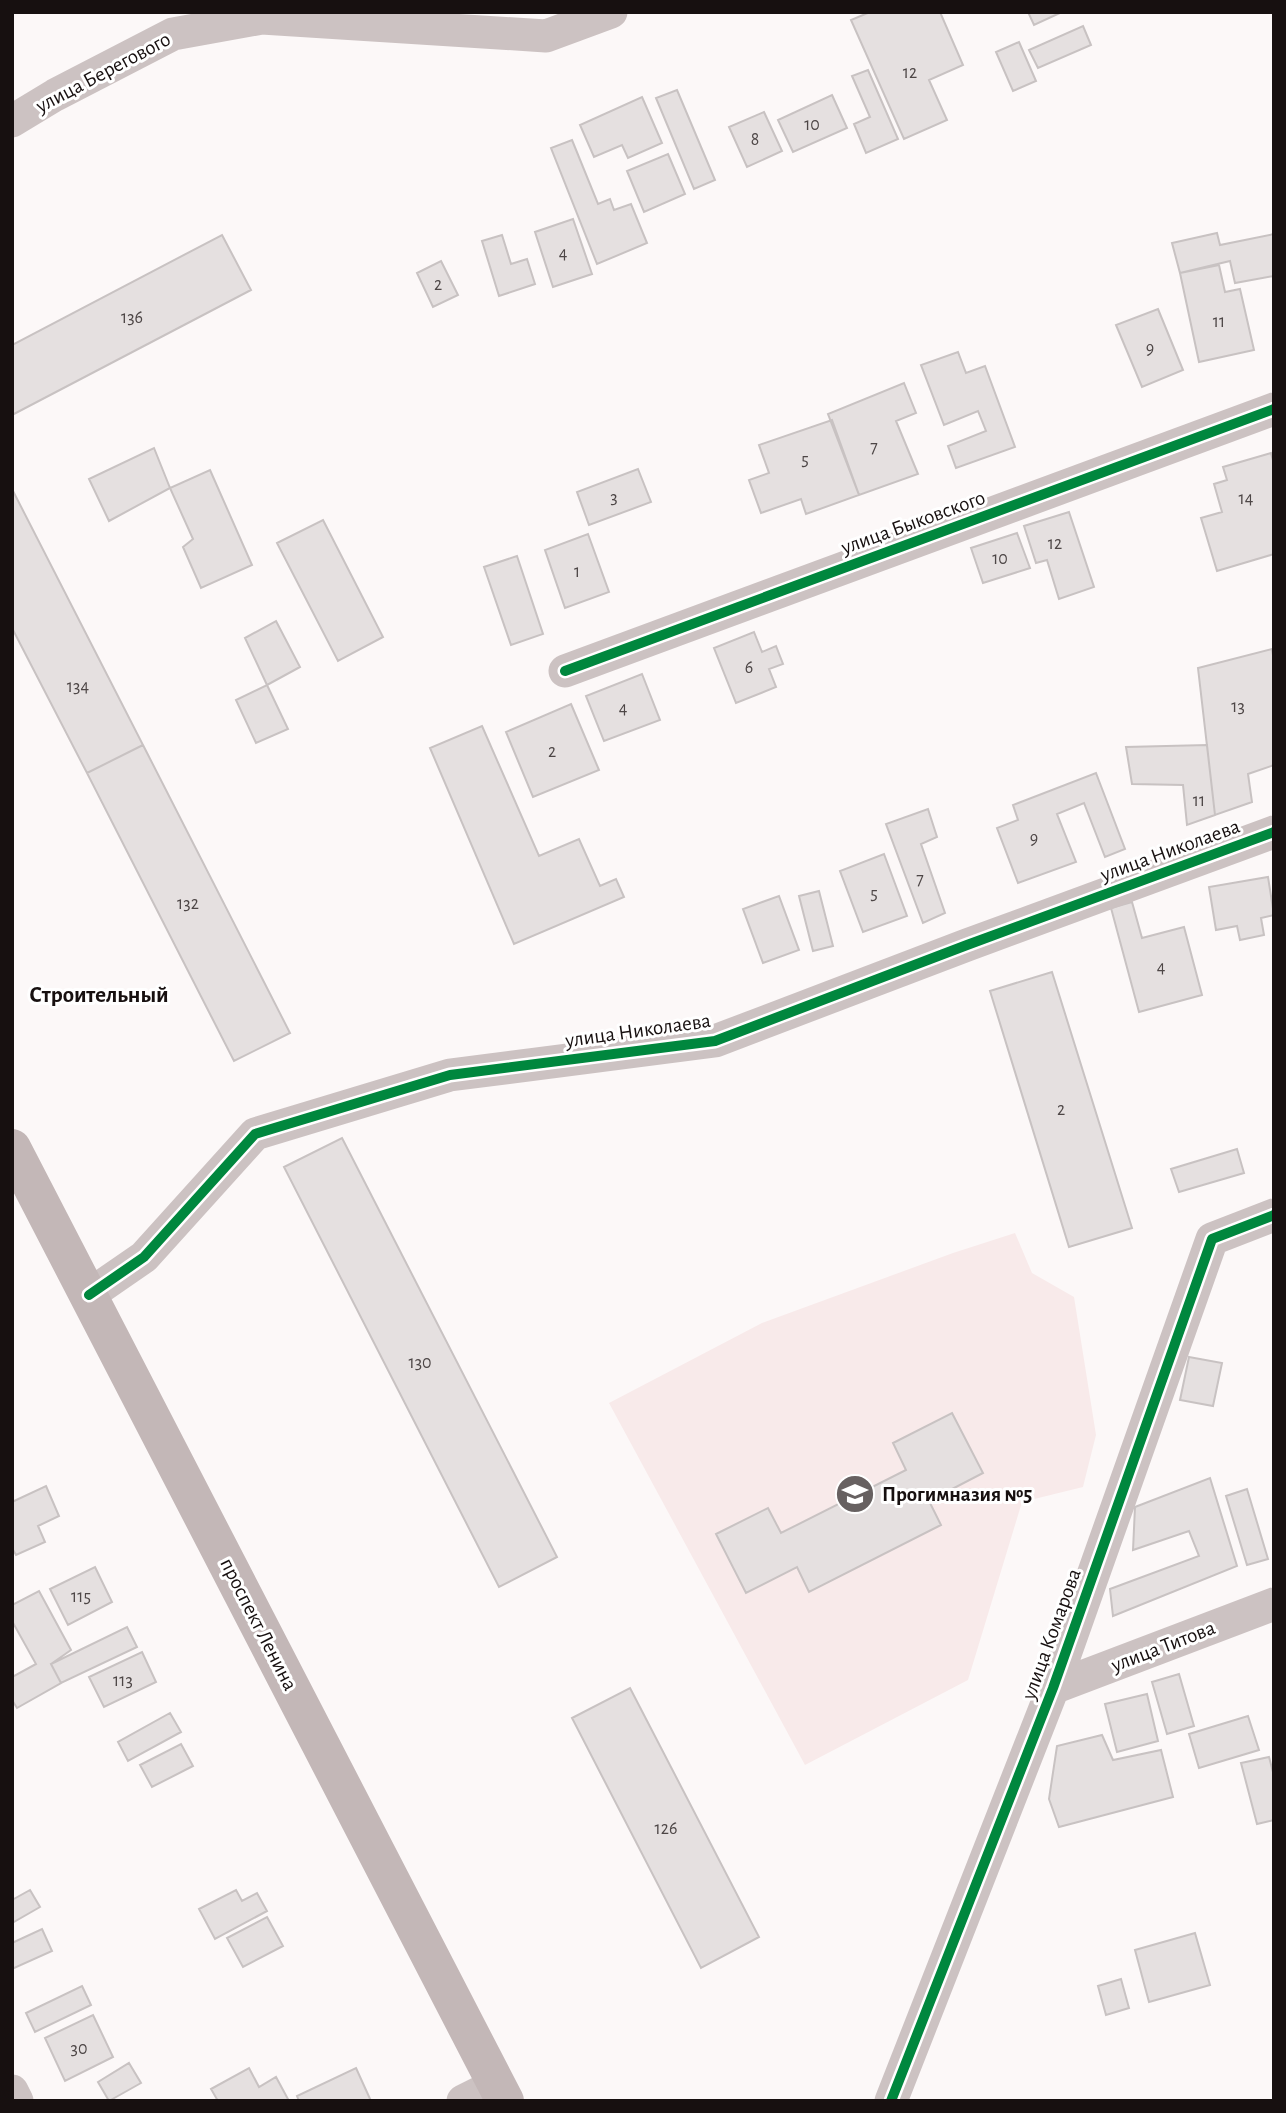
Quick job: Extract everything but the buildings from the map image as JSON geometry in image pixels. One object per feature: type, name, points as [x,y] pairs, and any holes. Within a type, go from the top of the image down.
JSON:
[{"type":"main road","name":"проспект Ленина","points":[[12,1148],[89,1295],[488,2095]]},
{"type":"street","name":"улица Берегового","points":[[12,121],[54,95],[173,34],[262,18],[546,36],[611,12]]},
{"type":"street","name":"улица Быковского","points":[[565,671],[1274,409]]},
{"type":"street","name":"улица Николаева","points":[[89,1295],[144,1257],[255,1134],[450,1075],[715,1041],[1274,832]]},
{"type":"street","name":"улица Комарова","points":[[891,2101],[1053,1688],[1212,1238],[1274,1215]]},
{"type":"street","name":"улица Титова","points":[[1053,1688],[1274,1604]]},
{"type":"street","points":[[12,2091],[17,2101]]},
{"type":"shaded area","name":"Прогимназия №5","points":[[1015,1233],[1032,1273],[1074,1297],[1096,1435],[1083,1487],[1022,1502],[968,1680],[805,1765],[609,1403],[762,1323]]},
{"type":"cycle path","points":[[565,671],[1274,409]]},
{"type":"cycle path","points":[[89,1295],[144,1257],[255,1134],[450,1075],[715,1041],[1274,832]]},
{"type":"cycle path","points":[[891,2101],[1053,1688],[1212,1239],[1274,1215]]},
{"type":"place","name":"Прогимназия №5","points":[[855,1494]]},
{"type":"district","name":"Строительный","points":[[99,994]]}]
